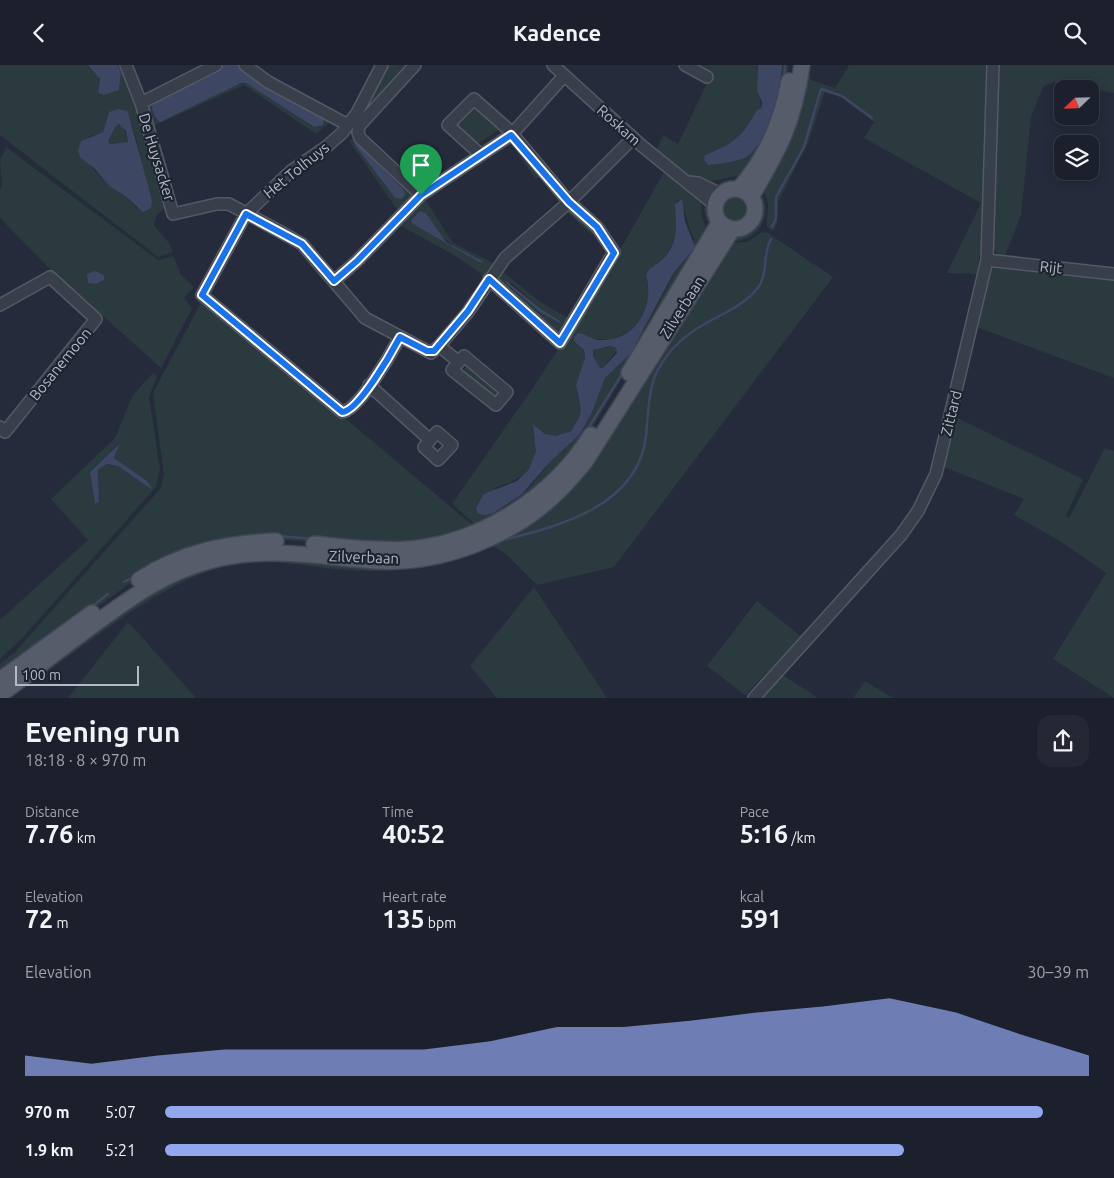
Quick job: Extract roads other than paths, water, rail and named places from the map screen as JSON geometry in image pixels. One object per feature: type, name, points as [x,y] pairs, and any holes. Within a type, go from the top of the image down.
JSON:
[{"type":"main road","points":[[745,193],[776,128],[787,93],[792,65]]},
{"type":"main road","points":[[745,193],[786,133],[795,106],[802,65]]},
{"type":"main road","points":[[732,189],[745,193],[755,207],[753,219],[745,227],[725,226],[715,215],[718,199],[732,189]]},
{"type":"main road","name":"Zilverbaan","points":[[0,680],[148,574],[175,560],[207,549],[229,544],[277,541],[377,550],[412,549],[451,540],[479,530],[515,511],[547,487],[587,442],[725,226]]},
{"type":"main road","name":"Zilverbaan","points":[[0,695],[130,598],[154,583],[197,564],[237,554],[275,552],[377,561],[416,559],[454,552],[521,521],[561,490],[585,462],[725,226]]},
{"type":"street","name":"De Huysacker","points":[[126,65],[141,103],[173,214],[229,204],[302,244],[365,317],[431,353],[439,346]]},
{"type":"street","points":[[141,103],[216,65]]},
{"type":"street","points":[[245,65],[268,82],[353,128],[360,138],[421,195]]},
{"type":"street","points":[[353,128],[357,113],[382,65]]},
{"type":"street","points":[[353,128],[414,65]]},
{"type":"street","name":"Roskam","points":[[553,65],[669,169],[688,182],[698,183],[718,199]]},
{"type":"street","name":"Zittard","points":[[754,698],[901,535],[918,511],[936,474],[988,260],[993,65]]},
{"type":"street","points":[[689,66],[707,77]]},
{"type":"street","points":[[334,281],[357,261],[421,195],[511,135],[564,76]]},
{"type":"street","points":[[481,155],[448,125],[474,99],[509,130],[511,135],[569,202],[597,227],[614,253],[560,343],[489,279]]},
{"type":"street","name":"Het Tolhuys","points":[[353,128],[291,171],[246,214],[202,295],[342,412],[350,410],[369,385]]},
{"type":"street","points":[[458,362],[439,346],[468,311],[505,258],[569,202],[633,138]]},
{"type":"street","name":"Rijt","points":[[988,260],[1114,274]]},
{"type":"street","name":"Bosanemoon","points":[[0,305],[50,277],[96,319],[3,430]]},
{"type":"street","points":[[400,337],[384,368],[369,385],[430,440]]},
{"type":"street","points":[[464,356],[507,392],[496,405],[452,370],[458,362],[464,356]]},
{"type":"water","points":[[88,65],[118,65],[121,73],[119,90],[104,95],[98,93],[100,79]]},
{"type":"water","points":[[224,65],[238,65],[242,67],[321,116],[324,119],[323,125],[314,127],[246,83],[241,83],[160,122],[158,120],[153,110],[153,102],[210,76]]},
{"type":"water","points":[[758,65],[782,65],[779,88],[772,115],[760,141],[746,157],[728,163],[708,165],[704,160],[705,155],[724,147],[736,139],[757,110],[762,108],[762,102],[757,91]]},
{"type":"water","points":[[118,109],[127,111],[129,116],[152,200],[151,208],[143,212],[124,195],[109,186],[95,169],[80,157],[78,151],[81,141],[103,132],[109,112]],"holes":[[[119,124],[126,131],[128,142],[110,144],[108,141],[116,126]]]},
{"type":"water","points":[[356,142],[403,189],[405,195],[401,199],[395,198],[354,144]]},
{"type":"water","points":[[682,199],[685,221],[695,247],[673,274],[631,353],[605,378],[592,412],[580,434],[549,463],[521,495],[493,513],[486,515],[478,514],[476,508],[484,494],[517,481],[529,469],[536,451],[533,424],[545,434],[556,436],[571,431],[579,418],[581,410],[576,385],[585,358],[584,350],[575,342],[574,337],[578,333],[597,340],[613,339],[624,335],[640,320],[648,299],[646,275],[672,247],[676,226],[675,204]],"holes":[[[611,346],[616,348],[617,353],[603,368],[600,368],[593,356],[593,350]]]},
{"type":"water","points":[[420,211],[426,213],[446,242],[484,262],[479,262],[411,223],[412,219]]},
{"type":"water","points":[[95,271],[104,275],[104,280],[96,284],[88,283],[87,274]]},
{"type":"water","points":[[505,280],[541,309],[560,321],[561,324],[540,312],[506,283]]},
{"type":"water","points":[[120,443],[114,458],[146,480],[152,488],[118,466],[107,464],[98,470],[99,502],[95,504],[90,472]]},
{"type":"waterway","points":[[784,78],[785,65]]},
{"type":"waterway","points":[[772,227],[776,218],[776,197],[804,147],[821,89],[842,96],[872,118]]},
{"type":"waterway","points":[[503,540],[548,528],[593,509],[612,496],[628,480],[640,460],[646,436],[651,389],[657,371],[675,346],[697,329],[739,305],[757,289],[763,277],[768,245],[771,239]]},
{"type":"waterway","points":[[587,430],[624,371]]},
{"type":"waterway","points":[[278,536],[313,539]]},
{"type":"waterway","points":[[124,582],[133,577]]},
{"type":"waterway","points":[[90,608],[108,594]]},
{"type":"waterway","points":[[32,646],[54,632]]}]
